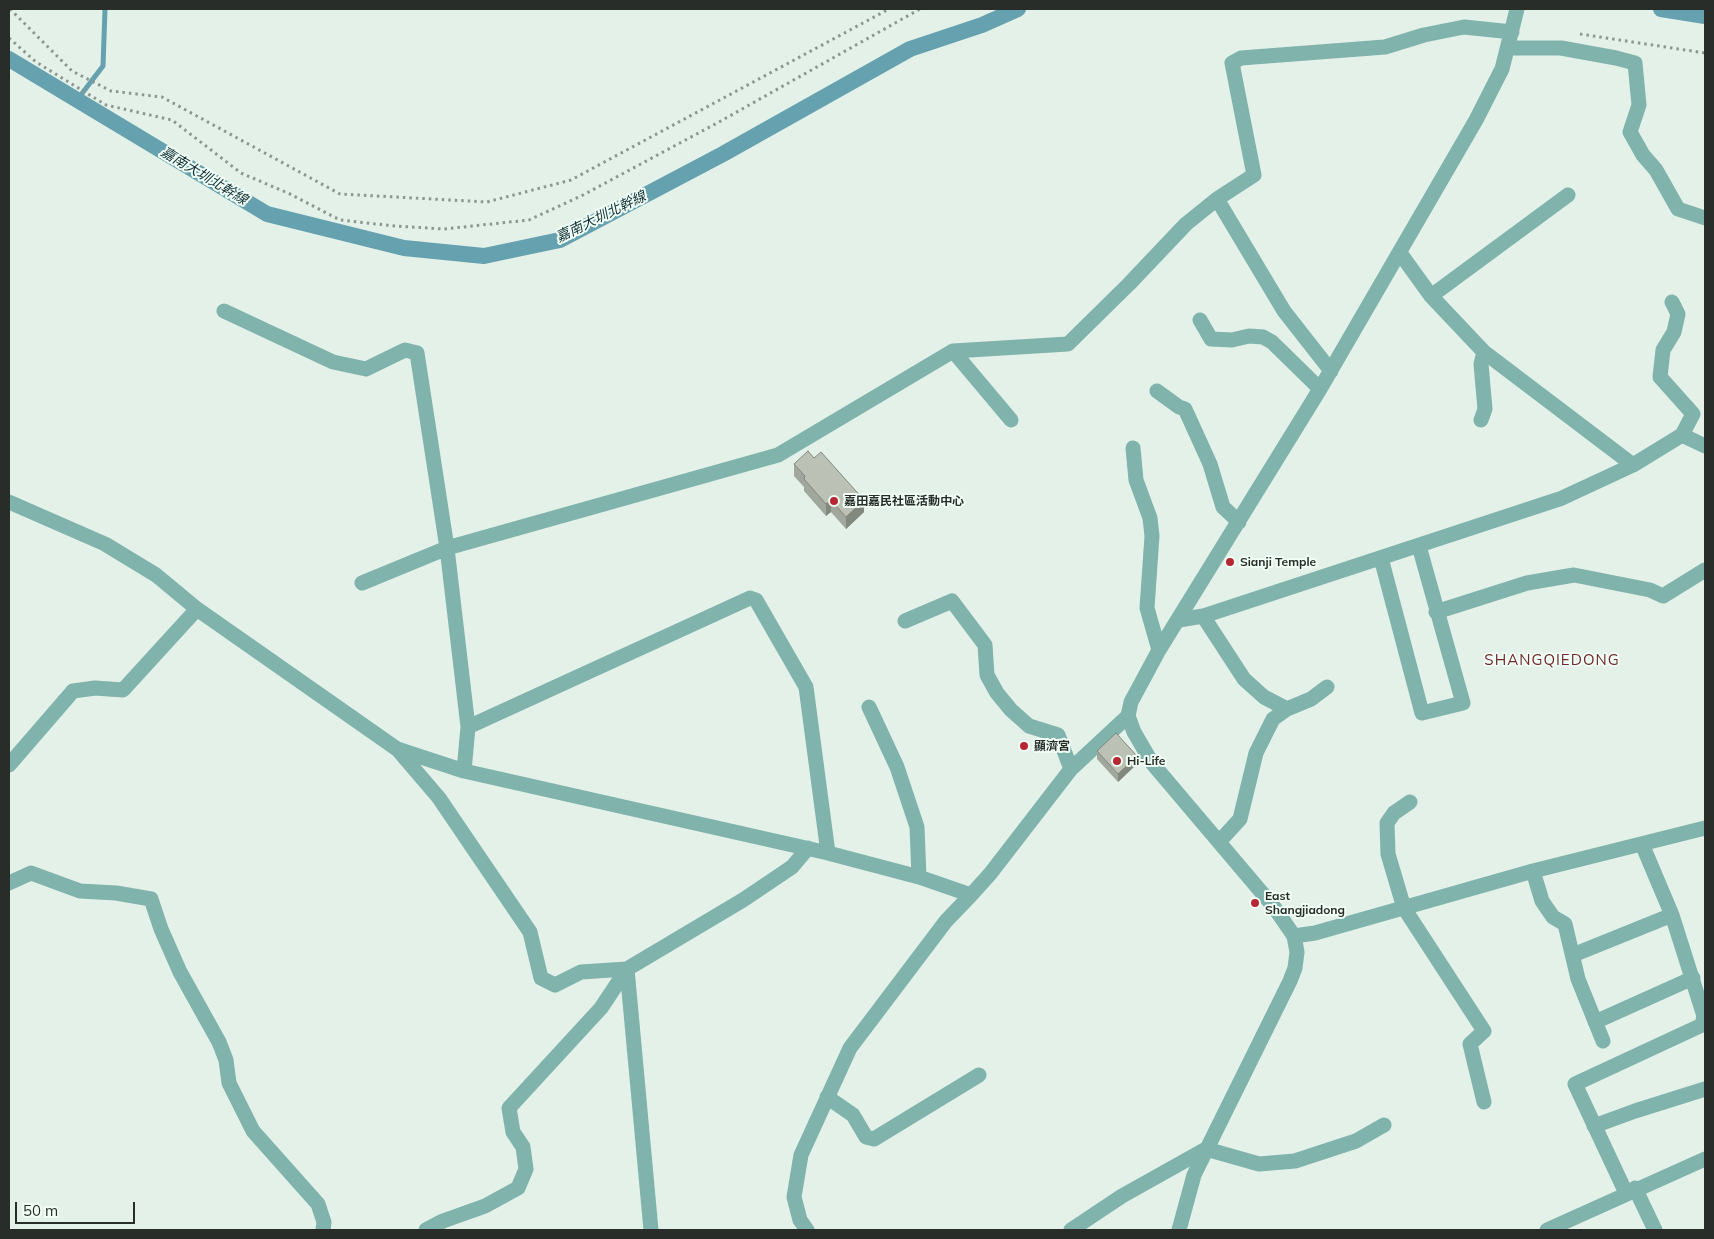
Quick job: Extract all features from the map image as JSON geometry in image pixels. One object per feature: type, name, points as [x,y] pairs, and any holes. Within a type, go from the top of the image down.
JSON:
[{"type":"street","points":[[362,583],[447,548],[778,455],[953,351],[1068,344],[1186,224],[1218,199],[1254,175],[1232,63],[1241,58],[1385,48],[1424,35],[1464,27],[1514,21],[1509,48],[1502,69],[1476,120],[1331,371],[1159,650],[1138,687],[1128,716],[1071,769],[990,874],[946,921],[850,1048],[801,1155],[794,1197],[800,1220],[807,1230]]},
{"type":"street","points":[[1509,48],[1561,48],[1635,63],[1639,105],[1630,132],[1643,154],[1656,170],[1678,209],[1705,218]]},
{"type":"street","points":[[1431,296],[1568,195]]},
{"type":"street","points":[[1218,199],[1284,311],[1331,371]]},
{"type":"street","points":[[1400,253],[1431,296],[1484,352],[1633,465]]},
{"type":"street","points":[[1178,620],[1203,616],[1562,498],[1633,465],[1682,435],[1693,414],[1660,377],[1663,350],[1674,332],[1678,314],[1672,302]]},
{"type":"street","points":[[224,311],[333,362],[366,369],[405,350],[417,353],[447,548],[468,727],[464,771]]},
{"type":"street","points":[[1200,320],[1211,339],[1232,340],[1249,336],[1263,337],[1272,342],[1320,389]]},
{"type":"street","points":[[953,351],[1011,420]]},
{"type":"street","points":[[1480,420],[1485,409],[1481,364],[1484,352]]},
{"type":"street","points":[[1157,391],[1178,407],[1185,409],[1210,464],[1222,507],[1239,522]]},
{"type":"street","points":[[1682,435],[1705,446]]},
{"type":"street","points":[[1133,448],[1136,480],[1150,518],[1147,608],[1159,650]]},
{"type":"street","points":[[9,502],[105,544],[156,575],[198,609],[397,749],[438,798],[530,932],[541,978],[555,985],[581,972],[627,969]]},
{"type":"street","points":[[1381,558],[1422,713],[1463,703],[1419,546]]},
{"type":"street","points":[[1436,612],[1527,583],[1574,575],[1650,590],[1662,596],[1705,570]]},
{"type":"street","points":[[468,727],[750,598],[756,600],[806,687],[828,853]]},
{"type":"street","points":[[905,621],[952,601],[985,645],[987,675],[997,693],[1010,710],[1028,726],[1058,736],[1071,769]]},
{"type":"street","points":[[9,765],[73,691],[95,688],[123,690],[198,609]]},
{"type":"street","points":[[1203,616],[1244,679],[1264,697],[1287,709]]},
{"type":"street","points":[[1220,842],[1240,819],[1256,753],[1273,719],[1287,709],[1310,699],[1327,687]]},
{"type":"street","points":[[869,707],[897,767],[917,826],[919,876]]},
{"type":"street","points":[[1128,716],[1134,732],[1152,763],[1274,907],[1294,936],[1297,952],[1295,968],[1290,981],[1194,1175],[1179,1230]]},
{"type":"street","points":[[397,749],[464,771],[808,848],[919,876],[971,895]]},
{"type":"street","points":[[1410,802],[1394,813],[1387,823],[1388,854],[1404,908],[1484,1031],[1470,1044],[1484,1102]]},
{"type":"street","points":[[1294,936],[1316,933],[1533,871],[1705,828]]},
{"type":"street","points":[[1642,844],[1672,915],[1693,978],[1704,1016],[1702,1025],[1575,1084],[1594,1126],[1655,1230]]},
{"type":"street","points":[[426,1230],[443,1221],[486,1206],[518,1188],[526,1169],[523,1148],[513,1132],[509,1108],[601,1008],[627,969],[792,867],[808,848]]},
{"type":"street","points":[[1533,871],[1542,901],[1553,917],[1565,924],[1578,979],[1603,1041]]},
{"type":"street","points":[[9,884],[31,872],[80,891],[116,893],[151,899],[161,929],[180,972],[219,1042],[226,1060],[229,1083],[253,1130],[318,1204],[324,1222],[323,1230]]},
{"type":"street","points":[[1573,955],[1672,915]]},
{"type":"street","points":[[627,969],[651,1230]]},
{"type":"street","points":[[1595,1022],[1693,978]]},
{"type":"street","points":[[826,1097],[853,1115],[866,1137],[874,1139],[979,1075]]},
{"type":"street","points":[[1594,1126],[1634,1111],[1705,1090]]},
{"type":"street","points":[[1071,1230],[1122,1196],[1206,1149],[1259,1164],[1295,1161],[1356,1141],[1384,1125]]},
{"type":"street","points":[[1548,1230],[1705,1159]]},
{"type":"path","points":[[10,9],[72,71],[111,91],[162,97],[340,194],[487,202],[571,180],[889,9]]},
{"type":"path","points":[[9,38],[36,62],[106,105],[172,120],[241,173],[340,220],[395,226],[444,228],[530,220],[583,195],[719,122],[920,9]]},
{"type":"building","name":"嘉田嘉民社區活動中心","points":[[808,451],[814,458],[821,452],[864,500],[846,517],[831,500],[826,504],[804,479],[805,476],[794,464]]},
{"type":"building","name":"Hi-Life","points":[[1116,733],[1137,756],[1118,774],[1097,751]]},
{"type":"waterway","points":[[77,100],[103,66],[105,9]]},
{"type":"waterway","name":"嘉南大圳北幹線","points":[[9,59],[267,214],[404,248],[484,256],[560,240],[723,154],[910,49],[982,25],[1018,9]]},
{"type":"waterway","name":"嘉南大圳北幹線","points":[[1661,9],[1705,16]]},
{"type":"place","name":"嘉田嘉民社區活動中心","points":[[834,501]]},
{"type":"place","name":"Sianji Temple","points":[[1230,562]]},
{"type":"place","name":"顯濟宮","points":[[1024,746]]},
{"type":"place","name":"Hi-Life","points":[[1117,761]]},
{"type":"place","name":"East Shangjiadong","points":[[1255,903]]},
{"type":"district","name":"SHANGQIEDONG","points":[[1552,660]]}]
